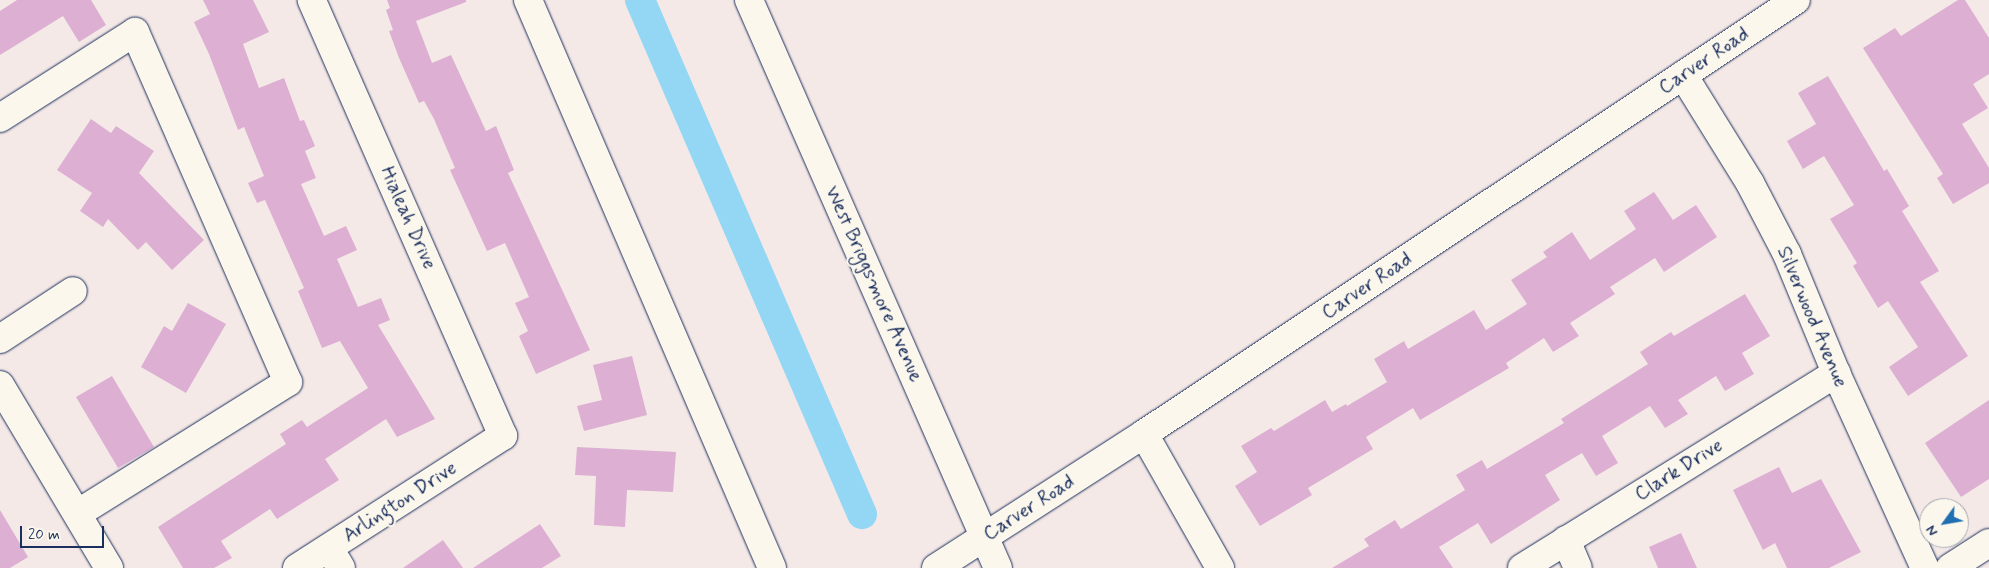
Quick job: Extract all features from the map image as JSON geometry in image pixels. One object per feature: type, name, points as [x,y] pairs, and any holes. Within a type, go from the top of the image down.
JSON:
[{"type":"street","name":"Hialeah Drive","points":[[312,0],[503,436]]},
{"type":"street","points":[[528,0],[772,568]]},
{"type":"street","name":"West Briggsmore Avenue","points":[[749,0],[998,568]]},
{"type":"street","name":"Carver Road","points":[[936,568],[1144,434],[1796,0]]},
{"type":"street","points":[[0,118],[135,32],[288,382],[78,513]]},
{"type":"street","name":"Silverwood Avenue","points":[[1684,75],[1750,184],[1787,254],[1836,373],[1925,568]]},
{"type":"street","points":[[0,339],[73,291]]},
{"type":"street","name":"Clark Drive","points":[[1522,568],[1836,373]]},
{"type":"street","points":[[0,385],[78,513],[109,568]]},
{"type":"street","points":[[1144,434],[1220,568]]},
{"type":"street","name":"Arlington Drive","points":[[297,568],[335,558],[503,436]]},
{"type":"street","points":[[1566,540],[1578,568]]},
{"type":"street","points":[[1950,568],[1989,543]]},
{"type":"building","points":[[17,0],[91,0],[106,25],[79,42],[63,16],[0,55],[0,11]]},
{"type":"building","points":[[203,0],[253,0],[269,32],[243,44],[259,88],[284,78],[300,121],[304,120],[315,146],[305,151],[316,178],[301,184],[324,236],[346,226],[357,250],[337,259],[358,307],[381,298],[390,320],[378,325],[435,419],[397,437],[386,419],[325,459],[339,480],[277,519],[270,509],[221,541],[232,558],[214,568],[183,568],[158,527],[286,444],[280,434],[302,420],[307,427],[368,388],[340,341],[322,348],[298,291],[304,288],[265,200],[257,203],[248,183],[264,176],[244,127],[238,130],[209,54],[194,22],[210,14]]},
{"type":"building","points":[[387,0],[466,0],[466,2],[416,21],[432,63],[451,55],[486,131],[496,126],[514,170],[508,173],[590,350],[536,374],[519,336],[528,331],[515,303],[529,297],[505,243],[487,251],[450,170],[455,168],[434,119],[424,101],[419,103],[399,58],[389,31],[393,30],[386,10],[390,8]]},
{"type":"building","points":[[1958,0],[1965,0],[1989,38],[1989,74],[1973,84],[1988,108],[1962,124],[1989,168],[1989,183],[1953,204],[1937,178],[1943,174],[1863,48],[1895,28],[1901,36]]},
{"type":"building","points":[[1828,76],[1884,171],[1887,169],[1909,206],[1902,211],[1939,271],[1920,282],[1968,356],[1908,396],[1889,367],[1918,347],[1888,301],[1878,308],[1853,266],[1857,263],[1830,219],[1854,205],[1824,156],[1803,169],[1787,141],[1816,124],[1798,93]]},
{"type":"building","points":[[91,119],[111,133],[116,126],[154,151],[139,173],[204,240],[172,270],[146,242],[138,250],[108,219],[103,227],[80,211],[92,193],[57,170]]},
{"type":"building","points":[[1654,192],[1673,220],[1696,205],[1717,237],[1664,272],[1655,258],[1610,287],[1615,294],[1570,323],[1579,336],[1553,352],[1544,338],[1506,363],[1509,368],[1420,420],[1413,408],[1366,437],[1373,449],[1308,488],[1312,495],[1260,526],[1235,486],[1257,472],[1241,446],[1271,428],[1274,431],[1325,400],[1332,412],[1346,404],[1347,406],[1387,382],[1374,359],[1404,341],[1408,349],[1474,310],[1486,330],[1527,304],[1511,280],[1547,257],[1543,252],[1572,232],[1590,260],[1636,229],[1624,211]]},
{"type":"building","points":[[1745,294],[1770,336],[1742,353],[1754,374],[1725,391],[1716,376],[1678,400],[1688,414],[1665,428],[1650,406],[1602,436],[1618,463],[1596,476],[1582,453],[1545,475],[1560,500],[1491,544],[1478,523],[1439,547],[1453,568],[1332,568],[1369,546],[1364,539],[1395,520],[1401,529],[1465,490],[1456,475],[1482,460],[1487,469],[1564,423],[1561,419],[1648,364],[1640,352],[1671,332],[1674,336]]},
{"type":"building","points":[[188,303],[226,324],[186,393],[141,367],[164,326],[172,331]]},
{"type":"building","points":[[632,356],[647,415],[584,431],[577,406],[602,400],[593,365]]},
{"type":"building","points":[[112,376],[154,447],[118,468],[76,397]]},
{"type":"building","points":[[1989,400],[1989,479],[1961,497],[1925,443]]},
{"type":"building","points":[[577,447],[676,452],[673,492],[627,490],[625,527],[594,525],[596,476],[575,475]]},
{"type":"building","points":[[1779,467],[1792,493],[1821,479],[1861,552],[1829,568],[1787,568],[1775,543],[1763,550],[1733,490]]},
{"type":"building","points":[[0,510],[28,557],[10,568],[0,568]]},
{"type":"building","points":[[540,524],[561,556],[542,568],[473,568]]},
{"type":"building","points":[[1681,533],[1697,568],[1658,568],[1649,547]]},
{"type":"building","points":[[443,540],[463,568],[403,568]]},
{"type":"waterway","points":[[640,0],[862,514]]}]
